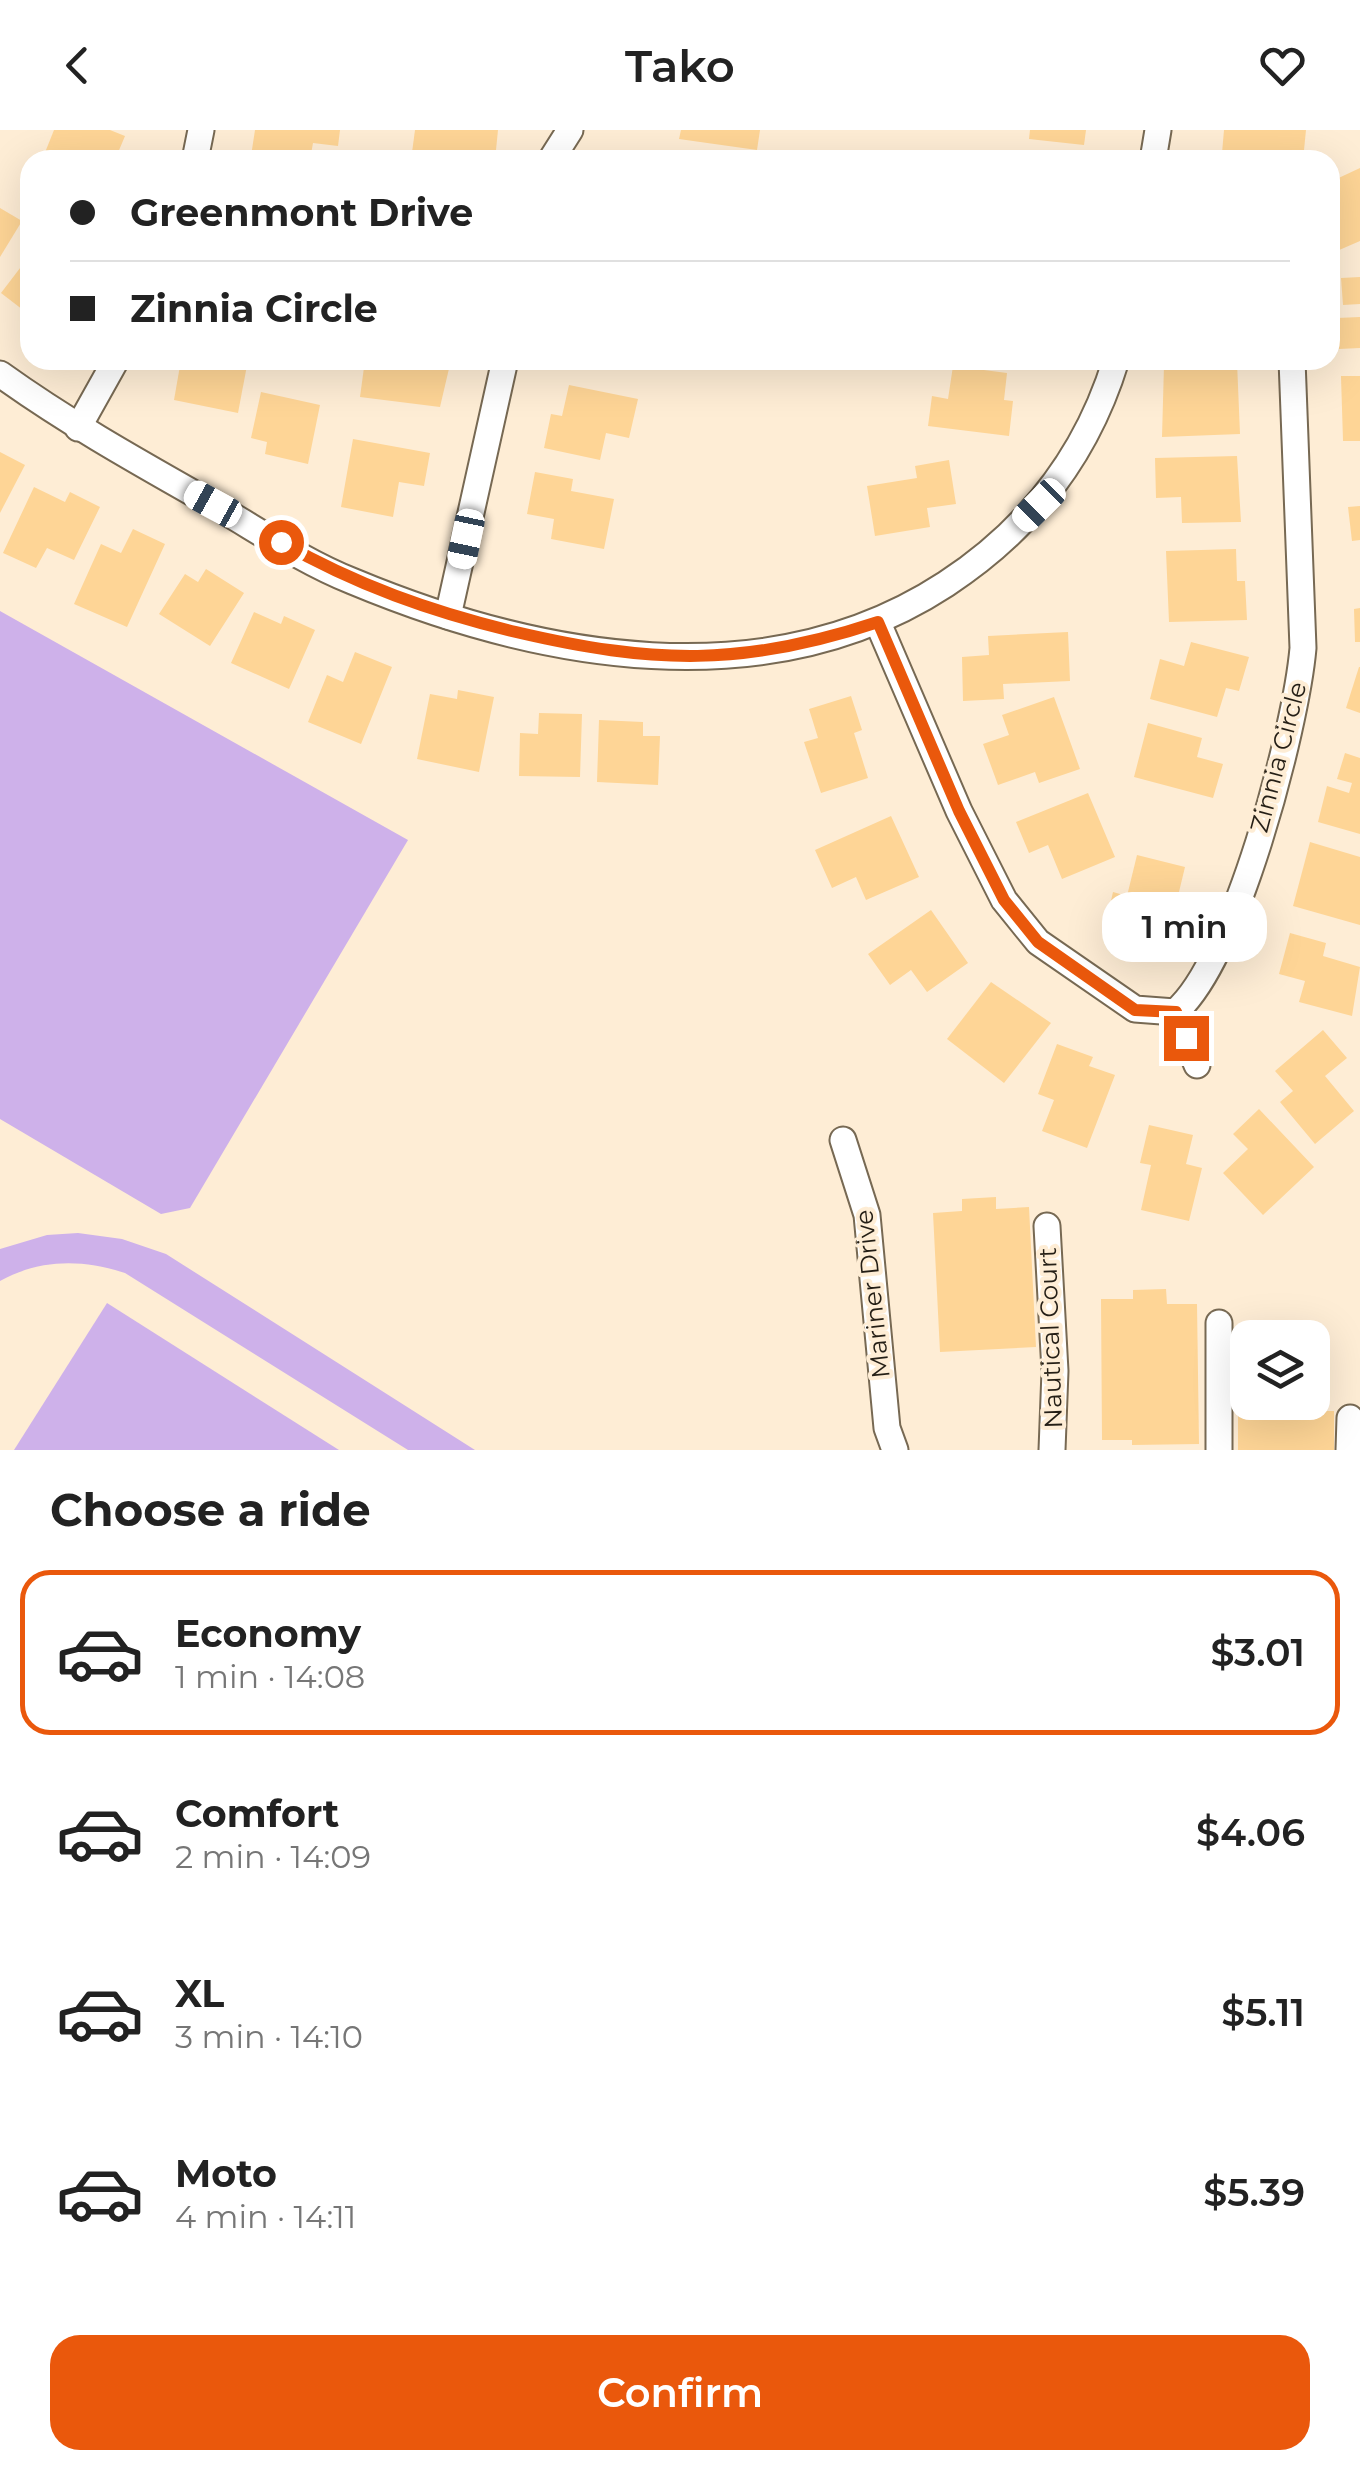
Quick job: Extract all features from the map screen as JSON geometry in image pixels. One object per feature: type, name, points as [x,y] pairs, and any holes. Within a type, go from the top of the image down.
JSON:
[{"type":"street","points":[[78,428],[110,370]]},
{"type":"street","points":[[448,616],[504,370]]},
{"type":"street","points":[[0,374],[78,428],[348,580],[448,616],[596,651],[666,658],[749,654],[878,622],[966,571],[1039,505],[1096,418],[1113,370]]},
{"type":"street","name":"Zinnia Circle","points":[[1176,1012],[1196,996],[1227,934],[1292,725],[1300,684],[1304,648],[1292,370]]},
{"type":"street","points":[[878,622],[959,811],[1004,900],[1038,942],[1135,1010],[1176,1012],[1198,1064]]},
{"type":"street","name":"Mariner Drive","points":[[843,1140],[867,1214],[886,1428],[895,1450]]},
{"type":"street","name":"Nautical Court","points":[[1047,1226],[1055,1372],[1052,1450]]},
{"type":"street","points":[[1219,1323],[1219,1450]]},
{"type":"street","points":[[1349,1450],[1350,1418]]},
{"type":"shaded area","points":[[0,611],[408,840],[190,1208],[161,1214],[0,1119]]},
{"type":"shaded area","points":[[78,1233],[122,1239],[166,1254],[475,1450],[408,1450],[125,1273],[93,1265],[61,1264],[30,1268],[0,1281],[0,1249],[47,1235]]},
{"type":"shaded area","points":[[107,1303],[339,1450],[14,1450]]},
{"type":"building","points":[[54,130],[110,130],[125,136],[119,150],[46,150]]},
{"type":"building","points":[[255,130],[340,130],[338,146],[313,143],[312,150],[252,150]]},
{"type":"building","points":[[415,130],[498,130],[496,150],[412,150]]},
{"type":"building","points":[[681,130],[760,130],[757,150],[679,139]]},
{"type":"building","points":[[1030,130],[1086,130],[1084,145],[1029,139]]},
{"type":"building","points":[[1224,130],[1306,130],[1304,150],[1222,150]]},
{"type":"building","points":[[1360,168],[1360,241],[1340,250],[1340,177]]},
{"type":"building","points":[[0,208],[20,220],[20,224],[0,257]]},
{"type":"building","points":[[20,268],[20,308],[1,293]]},
{"type":"building","points":[[1360,277],[1360,304],[1343,305],[1341,278]]},
{"type":"building","points":[[1360,317],[1360,348],[1340,349],[1340,318]]},
{"type":"building","points":[[179,370],[246,370],[238,413],[174,400]]},
{"type":"building","points":[[364,370],[449,370],[440,407],[360,397]]},
{"type":"building","points":[[952,370],[1007,373],[1004,400],[1013,401],[1009,436],[928,426],[932,396],[948,399]]},
{"type":"building","points":[[1164,370],[1237,370],[1240,434],[1162,437]]},
{"type":"building","points":[[1341,376],[1360,376],[1360,441],[1343,441]]},
{"type":"building","points":[[569,385],[638,399],[629,438],[606,433],[600,460],[544,448],[551,414],[562,416]]},
{"type":"building","points":[[261,392],[320,405],[308,464],[265,454],[267,442],[251,438]]},
{"type":"building","points":[[353,439],[430,453],[424,486],[399,482],[393,517],[341,507]]},
{"type":"building","points":[[0,452],[25,465],[0,513]]},
{"type":"building","points":[[1237,456],[1241,522],[1182,523],[1181,497],[1156,498],[1155,458]]},
{"type":"building","points":[[949,460],[956,504],[927,508],[930,527],[875,536],[867,486],[917,478],[915,466]]},
{"type":"building","points":[[535,472],[573,479],[571,491],[614,499],[604,549],[551,539],[554,519],[527,514]]},
{"type":"building","points":[[34,487],[65,502],[70,492],[100,507],[74,560],[47,548],[36,568],[3,553]]},
{"type":"building","points":[[1360,506],[1360,540],[1352,541],[1348,507]]},
{"type":"building","points":[[133,529],[165,544],[127,627],[74,604],[101,544],[121,553]]},
{"type":"building","points":[[1236,549],[1237,581],[1245,581],[1247,620],[1169,622],[1166,551]]},
{"type":"building","points":[[206,569],[244,593],[210,646],[159,614],[185,574],[198,582]]},
{"type":"building","points":[[1360,608],[1360,642],[1355,642],[1354,609]]},
{"type":"building","points":[[254,612],[281,624],[284,616],[315,630],[289,689],[231,663]]},
{"type":"building","points":[[1068,632],[1070,681],[1003,684],[1004,699],[963,701],[962,657],[989,655],[988,636]]},
{"type":"building","points":[[1191,642],[1249,657],[1239,691],[1226,688],[1217,717],[1150,699],[1160,659],[1184,666]]},
{"type":"building","points":[[355,652],[392,667],[361,744],[308,722],[327,675],[343,682]]},
{"type":"building","points":[[1360,667],[1360,713],[1346,708]]},
{"type":"building","points":[[458,690],[494,697],[479,772],[417,759],[430,694],[457,699]]},
{"type":"building","points":[[851,696],[862,730],[854,733],[868,778],[821,793],[804,742],[818,738],[809,709]]},
{"type":"building","points":[[1054,697],[1080,769],[1039,783],[1035,772],[998,785],[983,744],[1009,735],[1002,715]]},
{"type":"building","points":[[539,713],[582,714],[580,777],[519,776],[520,733],[538,734]]},
{"type":"building","points":[[599,720],[643,722],[643,736],[660,736],[658,785],[597,782]]},
{"type":"building","points":[[1148,723],[1202,738],[1197,757],[1223,764],[1213,798],[1134,777]]},
{"type":"building","points":[[1345,753],[1360,758],[1360,834],[1318,822],[1327,786],[1349,793],[1352,783],[1337,779]]},
{"type":"building","points":[[1088,793],[1115,857],[1062,879],[1048,845],[1029,853],[1016,822]]},
{"type":"building","points":[[891,816],[919,877],[866,900],[856,877],[832,888],[815,850]]},
{"type":"building","points":[[1310,842],[1360,857],[1360,925],[1293,906]]},
{"type":"building","points":[[1137,855],[1185,867],[1172,921],[1153,916],[1147,941],[1104,931],[1113,892],[1127,896]]},
{"type":"building","points":[[931,910],[968,963],[927,992],[911,970],[890,985],[868,954]]},
{"type":"building","points":[[1290,933],[1326,943],[1323,956],[1360,967],[1352,1016],[1299,1002],[1305,981],[1279,974]]},
{"type":"building","points":[[991,982],[1051,1023],[1004,1083],[947,1039]]},
{"type":"building","points":[[1323,1030],[1347,1058],[1325,1076],[1354,1111],[1315,1144],[1280,1102],[1293,1091],[1275,1071]]},
{"type":"building","points":[[1057,1044],[1093,1057],[1089,1066],[1115,1075],[1087,1148],[1042,1131],[1054,1100],[1038,1094]]},
{"type":"building","points":[[1259,1109],[1314,1167],[1263,1215],[1223,1173],[1248,1149],[1233,1134]]},
{"type":"building","points":[[1149,1125],[1193,1135],[1186,1164],[1202,1168],[1189,1221],[1141,1210],[1151,1165],[1140,1163]]},
{"type":"building","points":[[996,1197],[996,1209],[1029,1207],[1036,1347],[940,1352],[933,1213],[962,1211],[962,1199]]},
{"type":"building","points":[[1166,1289],[1167,1304],[1197,1304],[1199,1444],[1132,1445],[1132,1440],[1102,1440],[1101,1299],[1133,1299],[1133,1290]]},
{"type":"building","points":[[1330,1411],[1334,1411],[1334,1450],[1238,1450],[1238,1420],[1330,1420]]},
{"type":"route","points":[[281,542],[348,580],[448,616],[629,656],[706,658],[749,654],[838,636],[878,622],[959,811],[1004,900],[1038,942],[1135,1010],[1176,1012],[1186,1038]]}]
